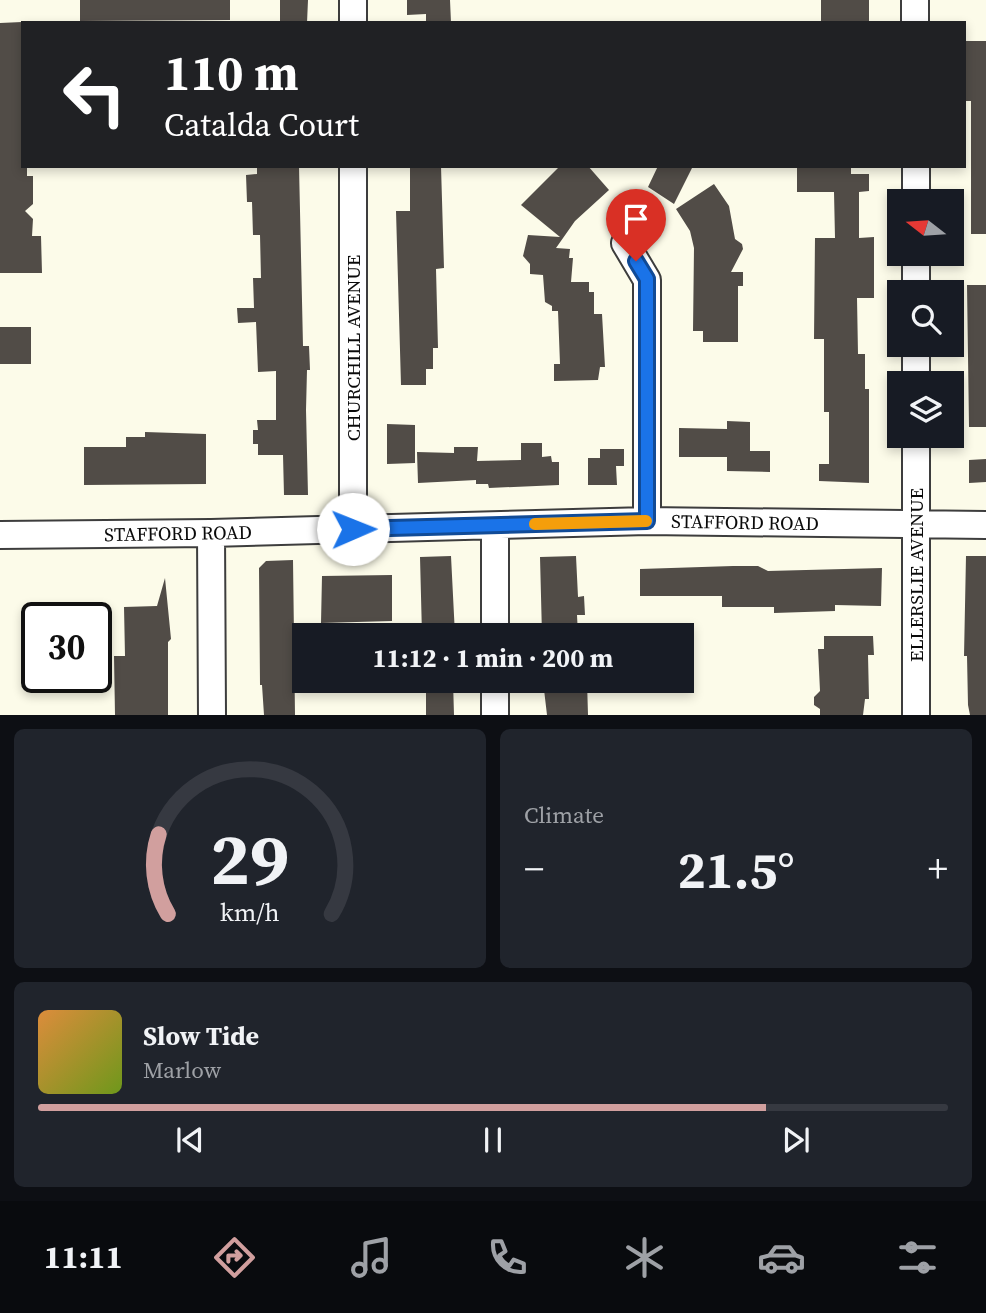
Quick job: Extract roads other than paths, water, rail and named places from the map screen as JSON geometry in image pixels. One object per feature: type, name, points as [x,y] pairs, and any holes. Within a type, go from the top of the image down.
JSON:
[{"type":"street","points":[[353,0],[353,21]]},
{"type":"street","points":[[915,0],[915,21]]},
{"type":"street","name":"CHURCHILL AVENUE","points":[[353,168],[353,529]]},
{"type":"street","points":[[915,168],[916,189]]},
{"type":"street","points":[[625,243],[647,279],[647,521]]},
{"type":"street","name":"ELLERSLIE AVENUE","points":[[916,448],[916,715]]},
{"type":"street","name":"STAFFORD ROAD","points":[[0,535],[211,533],[647,521],[986,525]]},
{"type":"street","points":[[495,526],[495,623]]},
{"type":"street","points":[[211,533],[212,715]]},
{"type":"street","points":[[495,693],[495,715]]}]
